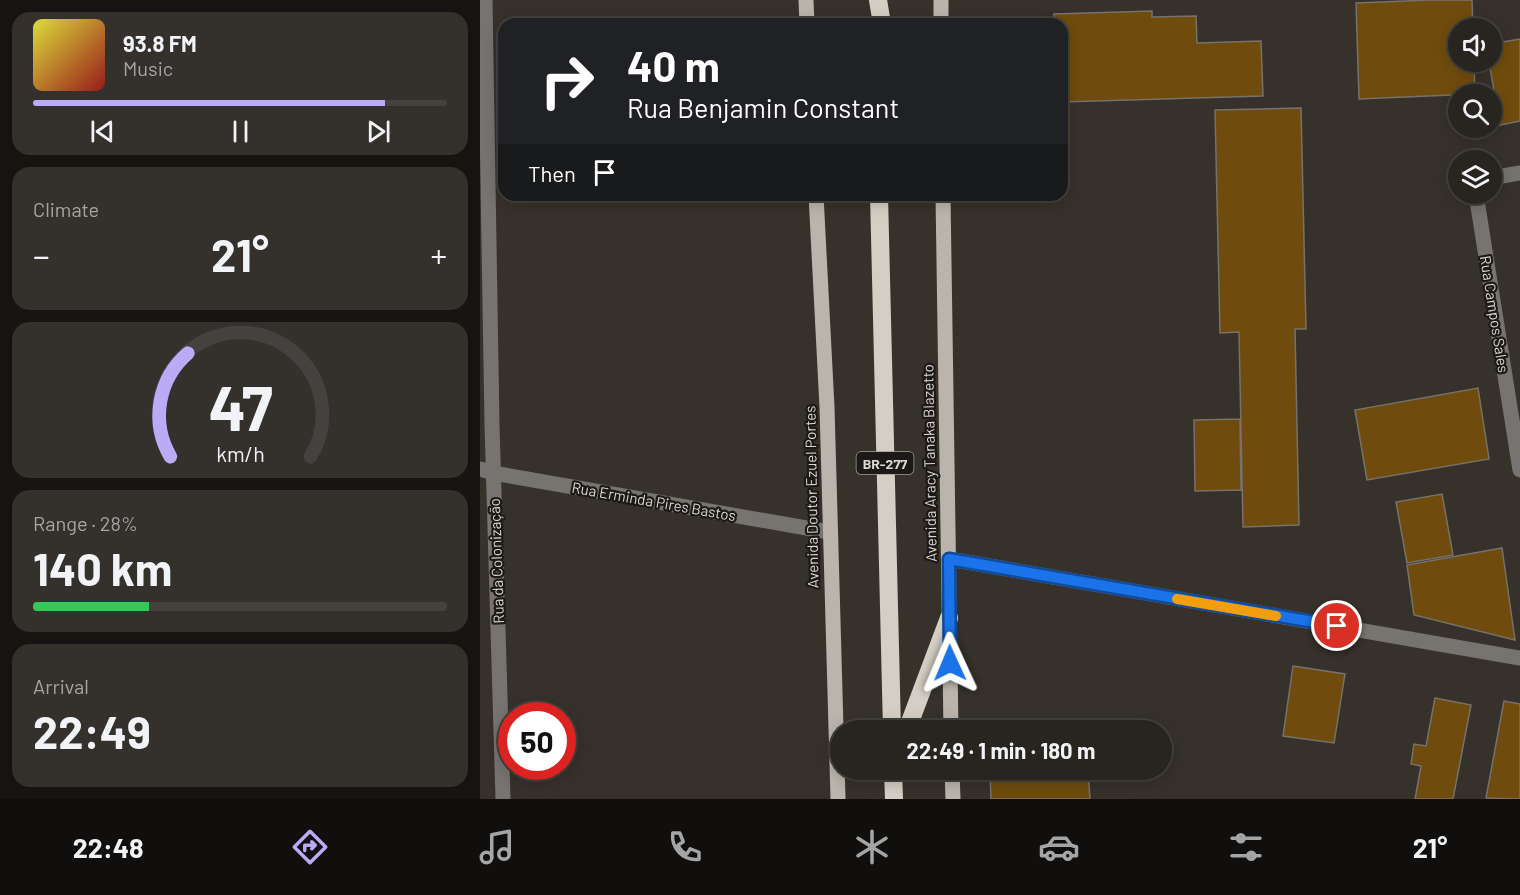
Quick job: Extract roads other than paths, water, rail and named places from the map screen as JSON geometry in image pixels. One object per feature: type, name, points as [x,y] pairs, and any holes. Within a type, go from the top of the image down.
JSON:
[{"type":"highway","points":[[872,0],[873,18]]},
{"type":"highway","points":[[878,0],[881,18]]},
{"type":"highway","name":"BR-277","points":[[879,201],[892,720]]},
{"type":"highway","points":[[911,720],[949,618]]},
{"type":"highway","points":[[893,780],[894,796]]},
{"type":"highway","points":[[894,796],[896,780]]},
{"type":"main road","points":[[806,0],[807,18]]},
{"type":"main road","points":[[941,0],[941,18]]},
{"type":"main road","name":"Avenida Doutor Ezuel Portes","points":[[816,201],[827,407],[838,799]]},
{"type":"main road","name":"Avenida Aracy Tanaka Blazetto","points":[[943,201],[951,720]]},
{"type":"main road","points":[[952,780],[953,799]]},
{"type":"street","name":"Rua da Colonização","points":[[485,0],[483,31],[492,399],[487,471],[503,799]]},
{"type":"street","points":[[1502,176],[1520,173]]},
{"type":"street","name":"Rua Campos Sales","points":[[1478,204],[1520,470]]},
{"type":"street","points":[[480,418],[492,399]]},
{"type":"street","name":"Rua Erminda Pires Bastos","points":[[487,471],[829,532]]},
{"type":"street","points":[[949,559],[1520,658]]}]
